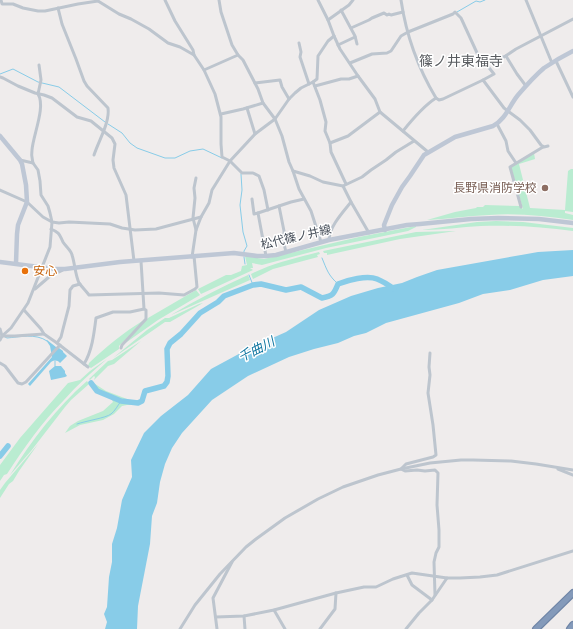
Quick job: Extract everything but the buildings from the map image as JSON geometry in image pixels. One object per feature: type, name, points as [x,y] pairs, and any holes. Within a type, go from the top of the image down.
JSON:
[{"type":"highway","points":[[536,629],[573,593]]},
{"type":"highway","points":[[570,629],[573,625]]},
{"type":"main road","points":[[385,230],[384,225],[387,217],[402,187],[424,155],[455,137],[497,124],[508,112],[519,94],[543,69],[573,51]]},
{"type":"main road","points":[[0,136],[20,160],[25,180],[27,202],[18,225],[16,263]]},
{"type":"main road","name":"松代篠ノ井線","points":[[0,262],[65,269],[120,262],[234,253],[266,256],[329,240],[420,224],[498,218],[539,219],[573,223]]},
{"type":"street","points":[[1,0],[2,4],[13,4],[38,11],[45,11],[78,2],[98,1],[144,27],[168,43],[180,47],[194,55]]},
{"type":"street","points":[[165,0],[175,21],[204,70],[213,90],[221,114],[220,144],[222,157],[230,161],[242,173],[253,173],[259,176],[264,190],[268,210]]},
{"type":"street","points":[[219,0],[221,12],[232,45],[243,60],[258,89],[263,103],[275,119],[299,189],[311,210],[321,242]]},
{"type":"street","points":[[318,0],[338,45],[375,99],[380,112],[428,152]]},
{"type":"street","points":[[328,20],[353,0]]},
{"type":"street","points":[[350,63],[359,58],[372,54],[387,53],[391,51],[402,36],[408,32],[455,12],[461,18],[478,55],[494,74],[443,99],[439,100],[436,98],[422,74],[408,32],[402,12],[401,0]]},
{"type":"street","points":[[526,0],[541,36],[573,98]]},
{"type":"street","points":[[58,8],[62,24],[84,81],[108,108],[107,123],[94,155]]},
{"type":"street","points":[[342,10],[357,44]]},
{"type":"street","points":[[351,28],[384,13],[386,15],[391,15],[402,12]]},
{"type":"street","points":[[486,64],[498,56],[504,58],[516,49],[573,19]]},
{"type":"street","points":[[314,84],[317,79],[318,56],[328,41],[334,36]]},
{"type":"street","points":[[338,45],[355,37]]},
{"type":"street","points":[[300,43],[300,57],[309,84]]},
{"type":"street","points":[[204,70],[238,55]]},
{"type":"street","points":[[506,56],[517,74],[527,86]]},
{"type":"street","points":[[1,337],[11,328],[24,310],[34,290],[50,247],[52,222],[48,206],[41,195],[38,170],[33,163],[32,156],[32,149],[40,114],[40,97],[38,94],[40,83],[39,65]]},
{"type":"street","points":[[51,230],[58,232],[72,254],[74,268],[80,284],[89,295],[143,293],[184,295],[196,289],[193,256],[196,230],[209,203],[214,185],[230,161],[256,134],[275,119],[289,99],[301,88],[309,84],[358,76]]},
{"type":"street","points":[[0,77],[18,86],[52,98],[77,118],[91,121],[112,138],[115,144],[113,160],[114,168],[126,195],[134,261]]},
{"type":"street","points":[[255,83],[280,80],[289,99]]},
{"type":"street","points":[[483,80],[504,108],[520,120],[530,130],[540,146],[543,147]]},
{"type":"street","points":[[314,84],[326,122],[326,131],[333,159],[351,202],[369,233]]},
{"type":"street","points":[[403,131],[432,100],[436,98]]},
{"type":"street","points":[[221,114],[263,103]]},
{"type":"street","points":[[247,108],[256,134]]},
{"type":"street","points":[[330,143],[348,136],[380,112]]},
{"type":"street","points":[[497,124],[506,141],[508,151],[516,163]]},
{"type":"street","points":[[293,171],[323,182],[344,185],[362,177],[396,152],[414,141]]},
{"type":"street","points":[[521,207],[510,167],[543,147],[548,146]]},
{"type":"street","points":[[20,160],[33,163]]},
{"type":"street","points":[[196,178],[194,188],[195,198],[193,220],[196,230]]},
{"type":"street","points":[[0,190],[27,202],[43,217],[52,222],[59,223],[110,224],[135,230],[156,229],[201,217]]},
{"type":"street","points":[[252,199],[254,214],[304,199]]},
{"type":"street","points":[[329,240],[336,222],[351,202]]},
{"type":"street","points":[[279,206],[284,230],[283,240],[286,252]]},
{"type":"street","points":[[258,213],[266,256]]},
{"type":"street","points":[[121,348],[122,345],[146,319],[141,261]]},
{"type":"street","points":[[34,290],[49,277],[65,269]]},
{"type":"street","points":[[0,363],[5,366],[18,383],[22,384],[26,382],[58,345],[69,306],[70,290],[73,286],[80,284]]},
{"type":"street","points":[[84,364],[88,358],[91,347],[96,318],[113,312],[144,309]]},
{"type":"street","points":[[24,310],[44,334],[88,367]]},
{"type":"street","points":[[0,329],[1,337]]},
{"type":"street","points":[[1,337],[44,334]]},
{"type":"street","points":[[401,469],[406,464],[436,455],[428,393],[430,353]]},
{"type":"street","points":[[180,629],[195,605],[220,574],[256,539],[280,521],[318,499],[343,487],[401,469],[430,463],[473,460],[510,461],[573,470]]},
{"type":"street","points":[[552,467],[573,475]]},
{"type":"street","points":[[401,469],[405,471],[435,470],[438,473],[437,505],[439,547],[434,562],[435,595]]},
{"type":"street","points":[[216,617],[244,616],[274,610],[336,593],[364,587],[376,587],[393,579],[412,573],[447,578],[497,575],[573,551]]},
{"type":"street","points":[[217,629],[213,598],[233,561]]},
{"type":"street","points":[[408,575],[412,585],[432,600]]},
{"type":"street","points":[[406,629],[432,600],[447,578]]},
{"type":"street","points":[[320,629],[335,609],[336,593]]},
{"type":"street","points":[[274,610],[285,629]]},
{"type":"street","points":[[244,616],[244,628]]},
{"type":"green space","points":[[534,153],[535,159],[519,164],[530,208],[565,210],[568,171],[573,169],[573,212],[565,211],[565,213],[573,215],[573,220],[510,214],[427,220],[455,212],[483,207],[485,205],[520,206],[523,209],[511,167]]},
{"type":"green space","points":[[477,222],[523,222],[573,228],[573,231],[538,227],[504,226],[422,230]]},
{"type":"green space","points":[[416,226],[408,231],[326,248],[262,265],[252,263],[253,268],[250,268],[253,270],[201,294],[198,289],[226,275],[231,275],[241,271],[242,266],[247,265],[245,256],[264,259],[359,237]]},
{"type":"green space","points":[[456,231],[400,239],[327,255],[327,253],[324,253],[323,251],[416,232]]},
{"type":"green space","points":[[319,252],[320,254],[317,255],[318,257],[273,269],[253,279],[251,274],[276,264]]},
{"type":"green space","points":[[248,275],[250,280],[171,315],[228,284]]},
{"type":"green space","points":[[196,290],[200,295],[158,320],[124,344],[148,318]]},
{"type":"green space","points":[[203,303],[170,322],[165,322],[113,358],[147,330],[165,318],[169,318]]},
{"type":"green space","points":[[144,320],[119,346],[119,349],[91,368],[88,366],[89,363],[109,346]]},
{"type":"green space","points":[[141,341],[114,364],[108,366],[94,380],[94,376],[90,380],[89,379],[108,361],[112,360]]},
{"type":"green space","points":[[107,359],[79,384],[48,417],[7,474],[4,475],[0,481],[0,465],[20,438],[68,383],[80,380]]},
{"type":"green space","points":[[87,381],[89,384],[71,400],[10,475],[45,425],[65,402]]},
{"type":"green space","points":[[92,382],[106,391],[127,399],[131,405],[122,406],[114,414],[103,420],[80,425],[65,433],[70,426],[78,421],[103,411],[113,402],[108,396],[95,389],[90,384]]},
{"type":"green space","points":[[38,444],[13,481],[9,484],[0,498],[0,490]]},
{"type":"water","name":"千曲川","points":[[573,250],[573,276],[543,280],[510,290],[483,294],[459,303],[386,323],[366,333],[354,336],[338,343],[289,357],[248,376],[212,400],[182,433],[172,448],[165,464],[160,482],[157,503],[152,516],[150,544],[138,606],[137,629],[105,629],[107,622],[104,614],[107,607],[109,577],[112,562],[112,544],[117,528],[122,500],[132,477],[131,460],[144,433],[161,416],[188,395],[211,369],[248,349],[286,332],[319,310],[351,296],[402,283],[437,270],[538,252]]},
{"type":"water","points":[[46,340],[63,351],[67,356],[60,363],[58,361],[51,362],[30,386],[28,384],[52,357],[50,346]]},
{"type":"water","points":[[55,366],[61,366],[67,376],[51,380],[49,371]]},
{"type":"waterway","points":[[457,12],[476,1],[480,2],[485,0]]},
{"type":"waterway","points":[[0,74],[13,69],[38,82],[59,87],[105,122]]},
{"type":"waterway","points":[[108,124],[122,133],[130,143],[137,148],[165,158],[175,158],[190,151],[203,149],[222,158]]},
{"type":"waterway","points":[[241,174],[242,190],[240,205],[243,232],[247,246],[244,252]]},
{"type":"waterway","points":[[244,257],[245,264]]},
{"type":"waterway","points":[[322,258],[330,275],[338,284]]},
{"type":"waterway","points":[[249,275],[253,285]]},
{"type":"waterway","points":[[91,383],[97,391],[121,401],[138,403],[142,401],[145,391],[164,386],[167,382],[167,349],[170,343],[181,334],[200,313],[218,302],[224,296],[253,285],[261,284],[286,290],[301,287],[322,298],[333,294],[338,284],[363,278],[377,279],[394,289]]},
{"type":"waterway","points":[[5,337],[33,336],[47,341]]},
{"type":"waterway","points":[[55,361],[55,366]]},
{"type":"waterway","points":[[77,424],[111,414],[121,401]]},
{"type":"waterway","points":[[0,456],[8,446]]},
{"type":"place","name":"長野県消防学校","points":[[545,188]]},
{"type":"place","name":"安心","points":[[25,271]]},
{"type":"district","name":"篠ノ井東福寺","points":[[461,61]]}]
